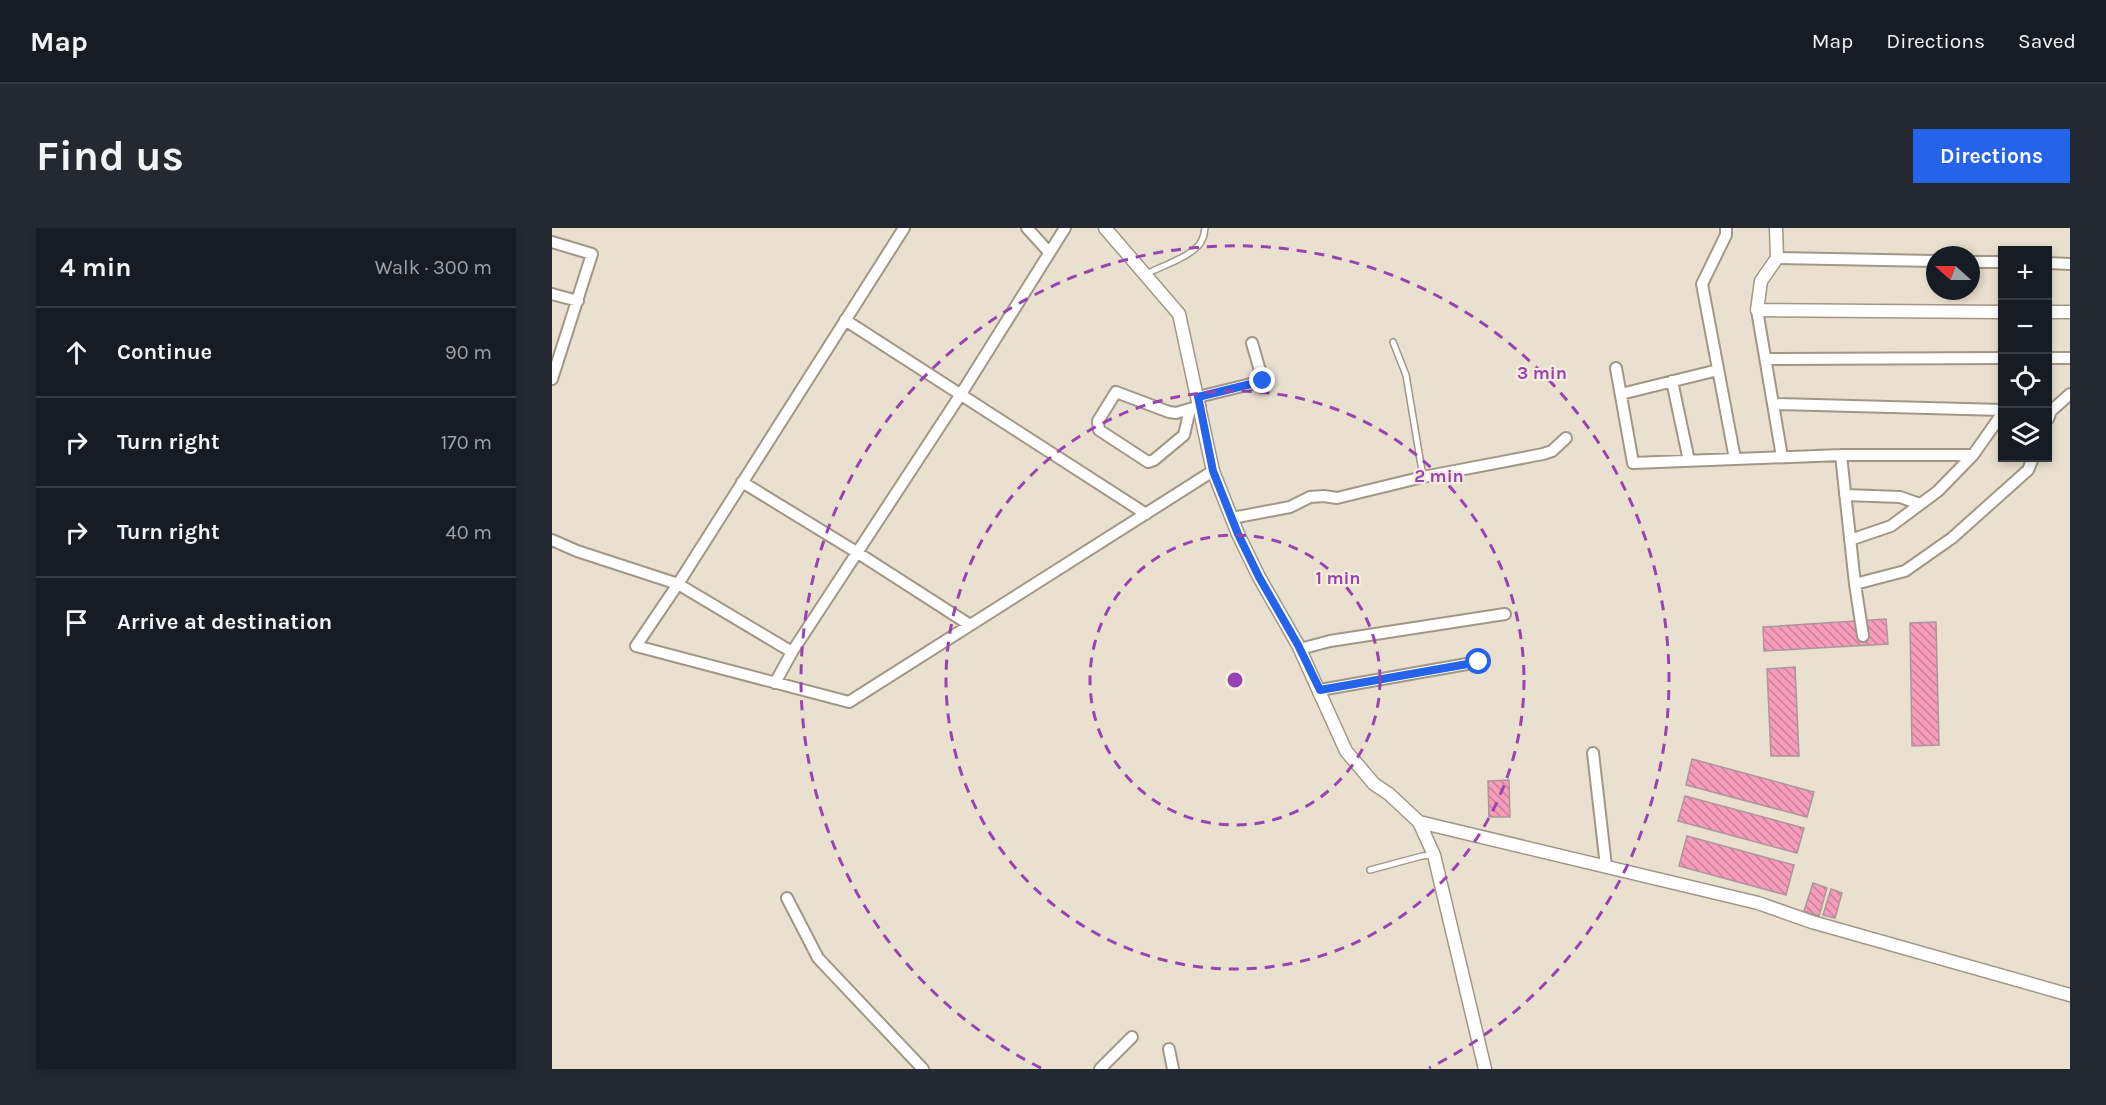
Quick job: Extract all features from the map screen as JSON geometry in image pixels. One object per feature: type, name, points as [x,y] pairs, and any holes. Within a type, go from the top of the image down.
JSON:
[{"type":"street","points":[[904,228],[678,584],[636,646],[849,702],[1213,471]]},
{"type":"street","points":[[1027,228],[1048,251]]},
{"type":"street","points":[[775,683],[792,652],[961,394],[1048,251],[1065,228]]},
{"type":"street","points":[[1105,228],[1179,314],[1196,404],[1213,471],[1259,577],[1300,649],[1346,751],[1374,784],[1389,794],[1419,822],[1434,855],[1485,1069]]},
{"type":"street","points":[[1726,228],[1726,235],[1702,284],[1735,459]]},
{"type":"street","points":[[1776,228],[1777,258],[1761,281],[1757,310],[1782,457]]},
{"type":"street","points":[[552,242],[591,254],[552,379]]},
{"type":"street","points":[[1777,258],[1926,261]]},
{"type":"street","points":[[1980,262],[1998,262]]},
{"type":"street","points":[[2052,263],[2070,264]]},
{"type":"street","points":[[552,294],[578,301]]},
{"type":"street","points":[[1757,310],[1998,312]]},
{"type":"street","points":[[2052,312],[2070,312]]},
{"type":"street","points":[[845,320],[1146,514]]},
{"type":"street","points":[[552,341],[564,345]]},
{"type":"street","points":[[1196,404],[1184,435],[1154,460],[1148,462],[1099,430],[1098,421],[1116,392],[1176,413],[1196,404],[1263,381],[1252,343]]},
{"type":"street","points":[[1766,359],[1998,358]]},
{"type":"street","points":[[2052,358],[2070,358]]},
{"type":"street","points":[[1616,368],[1633,463],[1841,455],[1973,455]]},
{"type":"street","points":[[1621,394],[1718,370]]},
{"type":"street","points":[[1672,381],[1689,461]]},
{"type":"street","points":[[2052,410],[2070,394]]},
{"type":"street","points":[[1774,404],[1998,412]]},
{"type":"street","points":[[1850,540],[1892,526],[1938,491],[1973,455],[1998,418]]},
{"type":"street","points":[[1232,518],[1290,507],[1310,497],[1337,498],[1423,477],[1543,454],[1552,451],[1566,438]]},
{"type":"street","points":[[1841,455],[1863,636]]},
{"type":"street","points":[[1855,584],[1905,572],[1952,538],[2028,470],[2031,462]]},
{"type":"street","points":[[742,482],[970,625]]},
{"type":"street","points":[[1845,495],[1900,497],[1920,504]]},
{"type":"street","points":[[552,540],[577,551],[678,584],[792,652]]},
{"type":"street","points":[[1300,649],[1330,641],[1505,614]]},
{"type":"street","points":[[1320,690],[1479,662]]},
{"type":"street","points":[[1593,753],[1606,866]]},
{"type":"street","points":[[1419,822],[1758,903],[1812,921],[2070,995]]},
{"type":"street","points":[[787,898],[818,958],[923,1069]]},
{"type":"street","points":[[1100,1069],[1132,1037]]},
{"type":"street","points":[[1169,1049],[1173,1069]]},
{"type":"lane","points":[[1144,274],[1198,246],[1203,239],[1205,228]]},
{"type":"lane","points":[[1393,342],[1406,375],[1423,477]]},
{"type":"lane","points":[[1370,870],[1434,855]]},
{"type":"building","points":[[1886,619],[1888,644],[1764,651],[1763,627]]},
{"type":"building","points":[[1936,622],[1939,745],[1912,746],[1910,623]]},
{"type":"building","points":[[1795,667],[1799,756],[1771,756],[1767,669]]},
{"type":"building","points":[[1692,759],[1814,792],[1807,817],[1686,785]]},
{"type":"building","points":[[1509,780],[1510,817],[1489,817],[1488,781]]},
{"type":"building","points":[[1685,796],[1804,828],[1797,853],[1678,821]]},
{"type":"building","points":[[1687,836],[1794,865],[1786,895],[1679,866]]},
{"type":"building","points":[[1813,883],[1827,888],[1819,916],[1804,911]]},
{"type":"building","points":[[1831,889],[1842,893],[1835,918],[1823,915]]},
{"type":"route","points":[[1263,381],[1198,397],[1213,471],[1238,534],[1320,690],[1479,662]]}]
